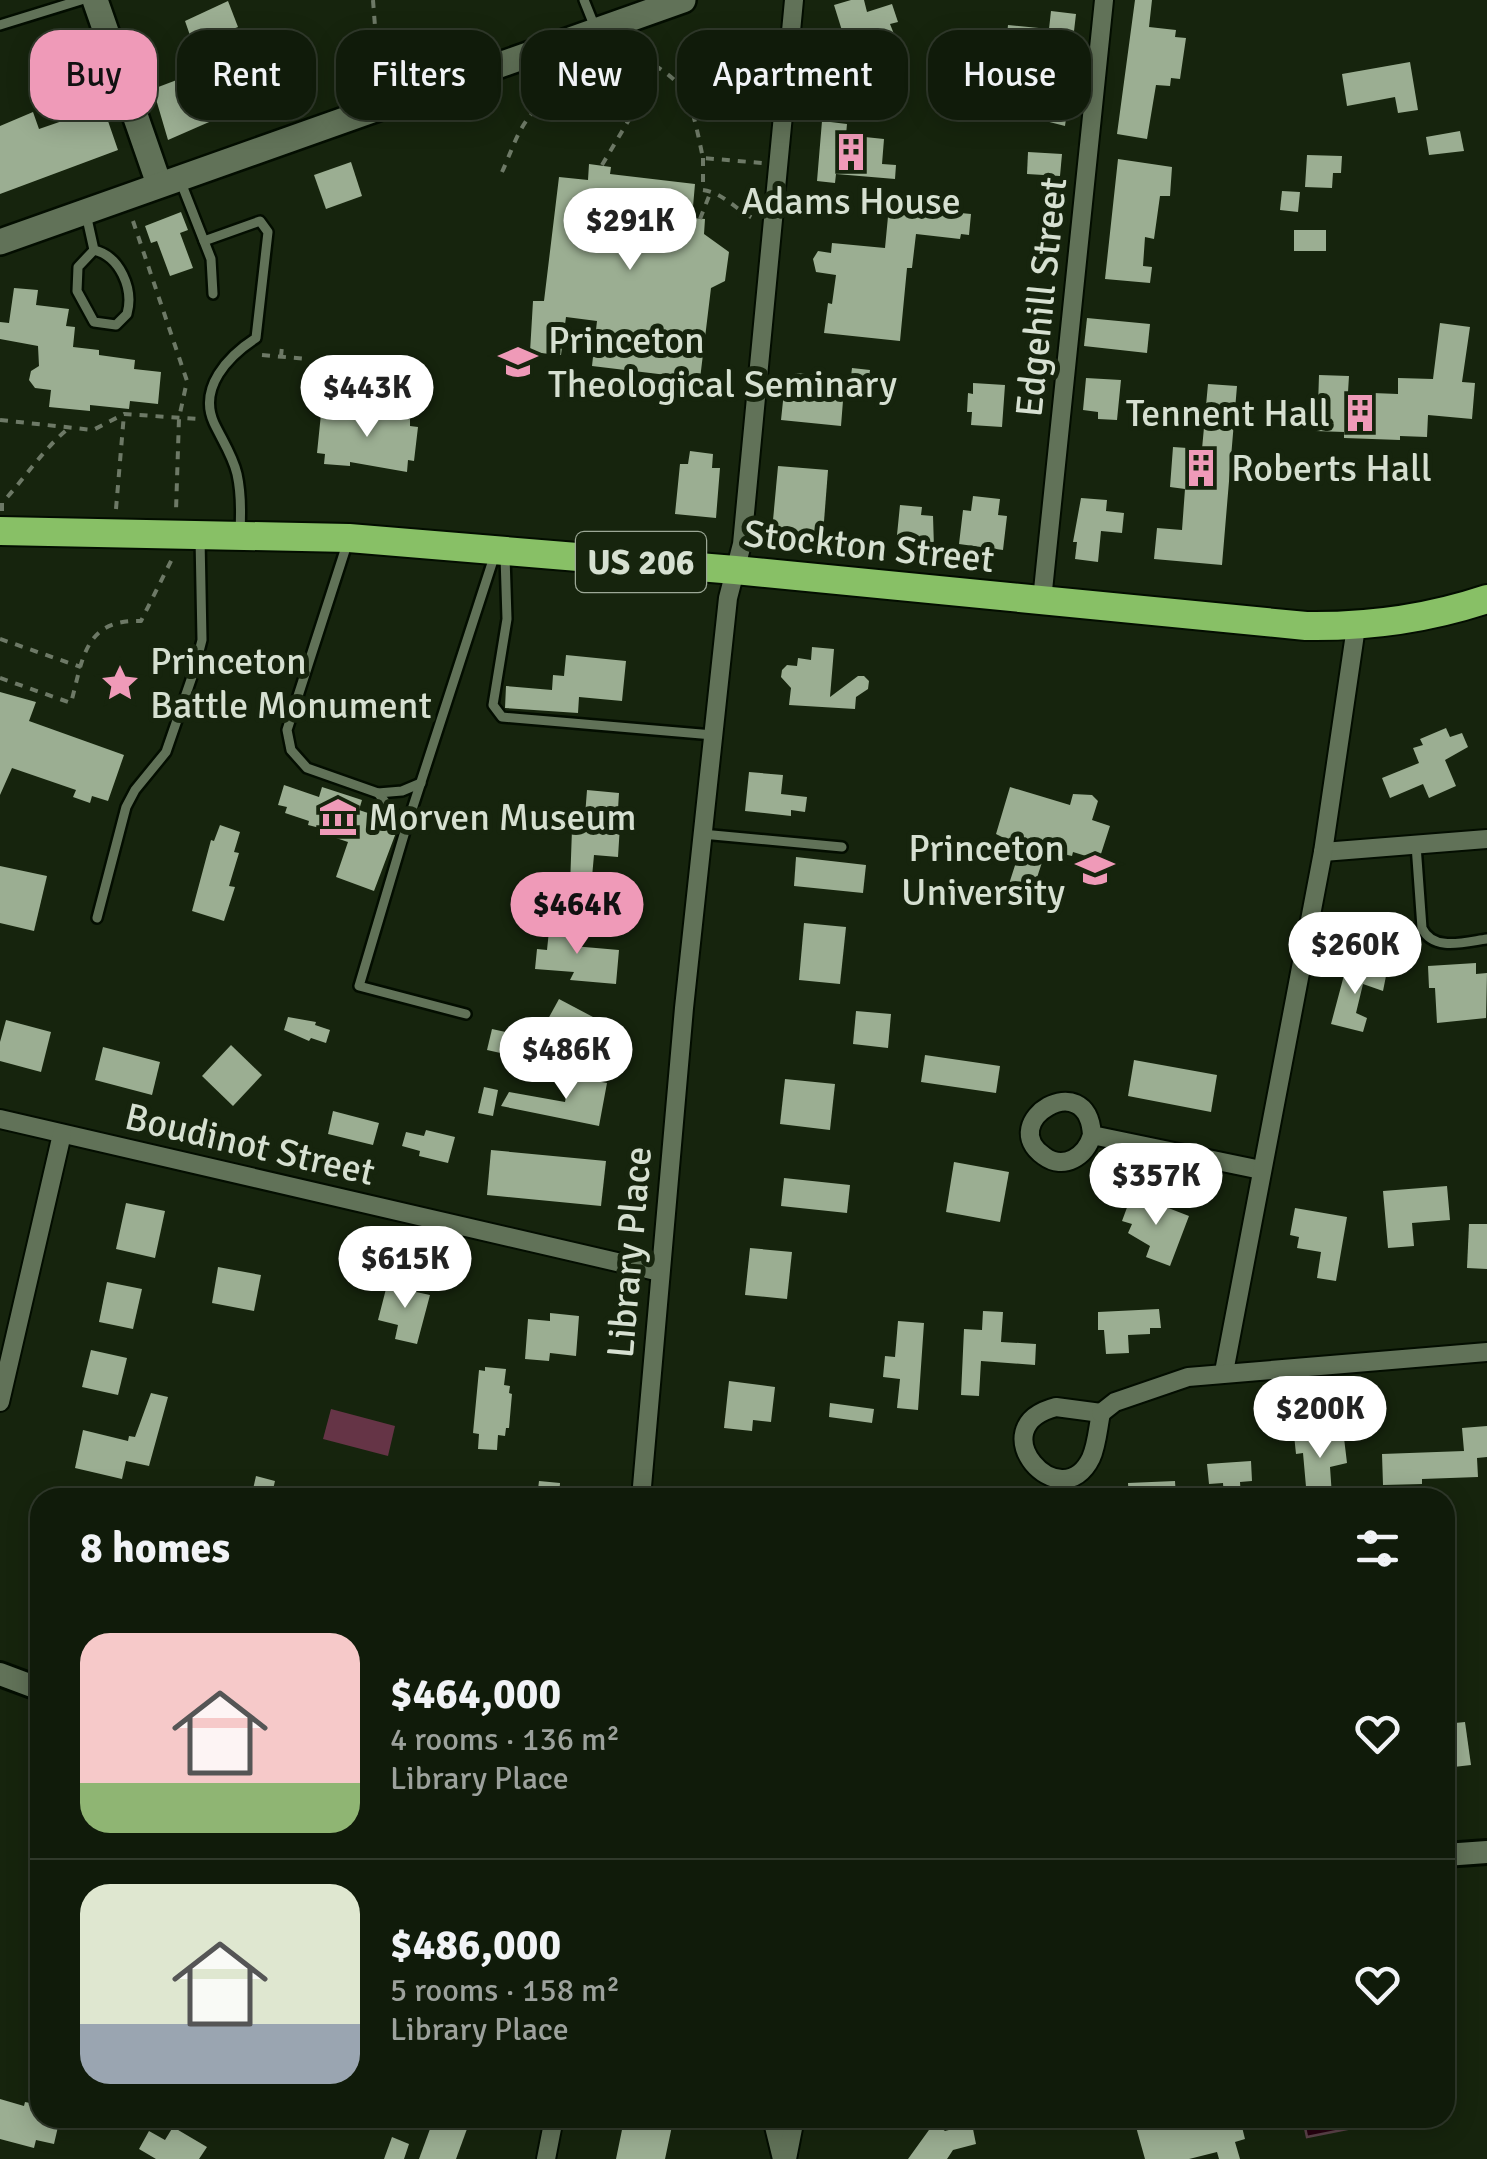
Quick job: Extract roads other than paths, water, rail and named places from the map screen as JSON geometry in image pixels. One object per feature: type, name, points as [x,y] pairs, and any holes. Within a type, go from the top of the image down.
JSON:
[{"type":"highway","name":"Stockton Street","points":[[1,522],[200,536],[348,538],[501,550],[1306,626],[1356,627],[1415,619],[1486,594]]},
{"type":"main road","points":[[94,0],[169,181]]},
{"type":"main road","points":[[623,30],[683,0]]},
{"type":"main road","points":[[0,242],[395,102],[521,65]]},
{"type":"street","name":"Library Place","points":[[642,1488],[702,834],[728,598],[742,544],[794,0]]},
{"type":"street","name":"Edgehill Street","points":[[1042,600],[1104,0]]},
{"type":"street","points":[[1224,1372],[1323,852],[1356,627]]},
{"type":"street","points":[[1323,852],[1487,839]]},
{"type":"street","name":"Boudinot Street","points":[[0,1119],[660,1272]]},
{"type":"street","points":[[0,1402],[62,1134]]},
{"type":"street","points":[[1092,1135],[1261,1170]]},
{"type":"street","points":[[1101,1412],[1094,1454],[1079,1472],[1069,1477],[1046,1476],[1028,1460],[1024,1437],[1035,1416],[1056,1407],[1101,1412],[1156,1385],[1224,1372],[1487,1352]]},
{"type":"street","points":[[0,1674],[30,1685]]},
{"type":"street","points":[[1455,1854],[1487,1852]]},
{"type":"street","points":[[546,2159],[552,2128]]},
{"type":"street","points":[[775,2128],[784,2159]]},
{"type":"street","points":[[784,2159],[792,2128]]},
{"type":"lane","points":[[0,25],[81,0]]},
{"type":"lane","points":[[584,0],[596,30]]},
{"type":"lane","points":[[169,181],[211,259],[212,294]]},
{"type":"lane","points":[[86,211],[94,250]]},
{"type":"lane","points":[[204,241],[260,220],[268,232],[256,338],[235,352],[210,391],[212,420],[237,474],[239,536]]},
{"type":"lane","points":[[94,250],[103,252],[120,269],[130,294],[128,314],[116,325],[94,322],[78,292],[78,267],[94,250]]},
{"type":"lane","points":[[97,918],[126,807],[134,790],[166,752],[194,671],[202,640],[200,536]]},
{"type":"lane","points":[[348,538],[287,730],[291,750],[307,768],[378,793],[402,791],[421,783]]},
{"type":"lane","points":[[501,550],[506,619],[493,705],[502,716],[713,735]]},
{"type":"lane","points":[[466,1014],[360,986],[406,828],[501,550]]},
{"type":"lane","points":[[378,793],[406,828]]},
{"type":"lane","points":[[702,834],[842,847]]},
{"type":"lane","points":[[1416,845],[1422,928],[1426,937],[1434,942],[1452,943],[1487,939]]},
{"type":"place","name":"Adams House","points":[[851,152]]},
{"type":"place","name":"Princeton Theological Seminary","points":[[518,362]]},
{"type":"place","name":"Tennent Hall","points":[[1360,413]]},
{"type":"place","name":"Roberts Hall","points":[[1201,468]]},
{"type":"place","name":"Princeton Battle Monument","points":[[120,683]]},
{"type":"place","name":"Morven Museum","points":[[338,817]]},
{"type":"place","name":"Princeton University","points":[[1095,870]]}]
